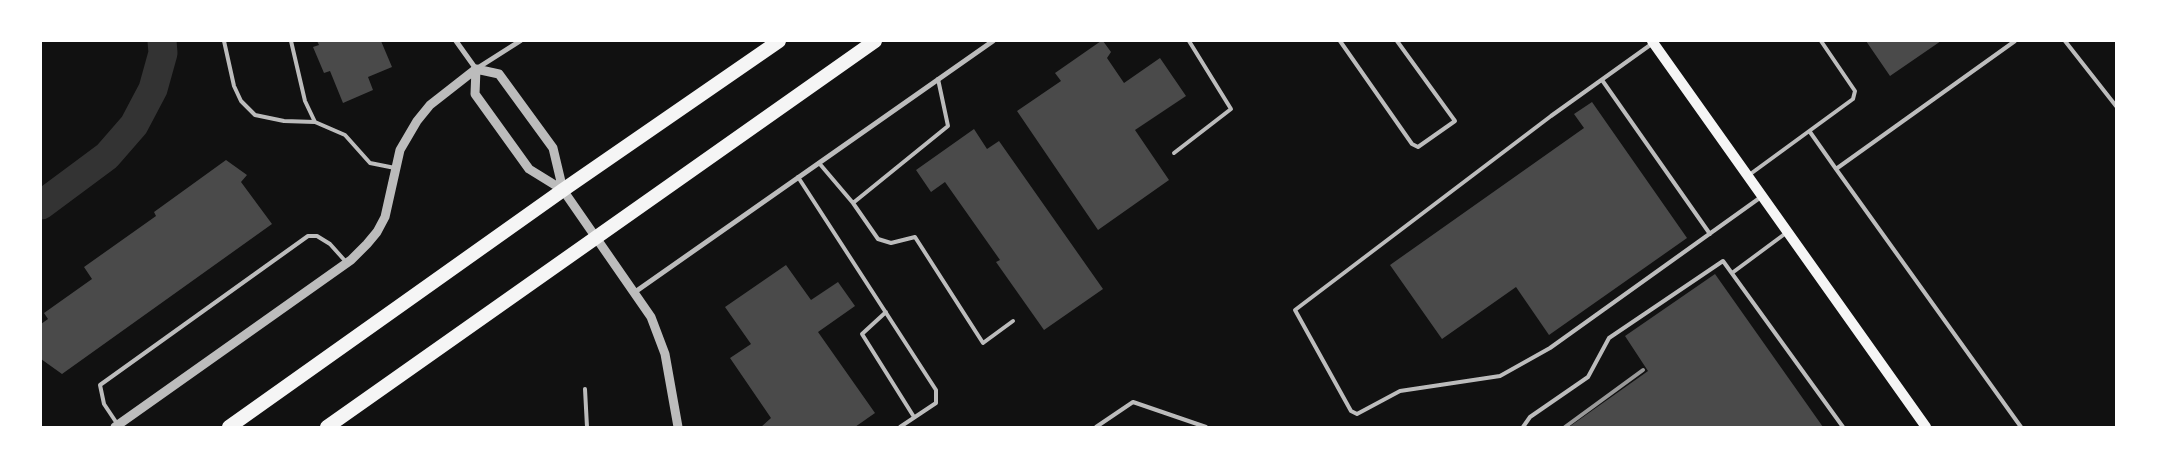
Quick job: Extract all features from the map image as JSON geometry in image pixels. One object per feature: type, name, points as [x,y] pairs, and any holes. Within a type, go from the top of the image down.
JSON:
[{"type":"highway","points":[[229,427],[563,190],[779,41]]},
{"type":"highway","points":[[328,427],[875,41]]},
{"type":"main road","points":[[1652,42],[1926,427]]},
{"type":"street","points":[[456,41],[476,68],[475,94],[529,169],[563,190],[635,292],[650,317],[665,354],[678,427]]},
{"type":"street","points":[[117,426],[347,263],[367,244],[377,232],[385,217],[400,150],[421,116],[430,105],[476,68],[520,41]]},
{"type":"street","points":[[635,292],[993,41]]},
{"type":"street","points":[[476,68],[499,74],[553,148],[563,190]]},
{"type":"lane","points":[[224,41],[234,86],[241,101],[255,115],[284,121],[315,122],[345,135],[370,163],[395,168]]},
{"type":"lane","points":[[291,41],[305,101],[315,122]]},
{"type":"lane","points":[[1174,153],[1232,110],[1189,41]]},
{"type":"lane","points":[[1340,41],[1412,144],[1418,147],[1455,121],[1398,41]]},
{"type":"lane","points":[[1747,176],[1853,99],[1855,91],[1821,41]]},
{"type":"lane","points":[[1836,169],[2014,41]]},
{"type":"lane","points":[[2065,41],[2116,106]]},
{"type":"lane","points":[[1652,42],[1550,116],[1295,310],[1351,411],[1357,414],[1400,392],[1500,376],[1550,348],[1762,196]]},
{"type":"lane","points":[[853,203],[948,126],[938,79]]},
{"type":"lane","points":[[1602,80],[1710,234]]},
{"type":"lane","points":[[1810,132],[2021,427]]},
{"type":"lane","points":[[819,163],[853,203],[878,239],[891,243],[915,237],[982,343],[1013,321]]},
{"type":"lane","points":[[798,178],[936,390],[936,403],[900,427]]},
{"type":"lane","points":[[1732,273],[1787,232]]},
{"type":"lane","points":[[117,426],[104,404],[100,385],[308,236],[317,236],[330,244],[347,263]]},
{"type":"lane","points":[[1523,427],[1530,417],[1588,376],[1609,338],[1723,261],[1843,427]]},
{"type":"lane","points":[[886,312],[862,334],[914,417]]},
{"type":"lane","points":[[585,389],[587,427]]},
{"type":"lane","points":[[1096,427],[1133,402],[1206,427]]},
{"type":"building","points":[[317,41],[381,41],[392,67],[368,77],[373,90],[343,103],[330,71],[324,73],[313,47],[319,45]]},
{"type":"building","points":[[1101,41],[1111,52],[1107,58],[1124,83],[1160,58],[1186,96],[1135,130],[1169,180],[1098,230],[1017,111],[1061,81],[1055,73]]},
{"type":"building","points":[[1866,41],[1941,41],[1890,76]]},
{"type":"building","points":[[1592,102],[1687,238],[1549,335],[1516,287],[1442,339],[1390,265],[1584,128],[1574,114]]},
{"type":"building","points":[[974,129],[987,149],[999,141],[1103,289],[1044,330],[996,262],[1000,260],[945,182],[931,192],[916,170]]},
{"type":"building","points":[[226,160],[247,175],[241,182],[272,224],[62,374],[41,359],[41,324],[48,319],[44,313],[92,279],[84,267],[156,216],[154,212]]},
{"type":"building","points":[[786,265],[811,300],[838,282],[855,306],[818,332],[875,413],[855,427],[761,427],[771,418],[730,358],[751,344],[725,307]]},
{"type":"building","points":[[1715,274],[1823,427],[1569,427],[1648,371],[1625,336]]},
{"type":"waterway","points":[[41,205],[107,156],[134,125],[153,89],[163,53],[162,41]]},
{"type":"railway","points":[[1565,427],[1643,370]]}]
